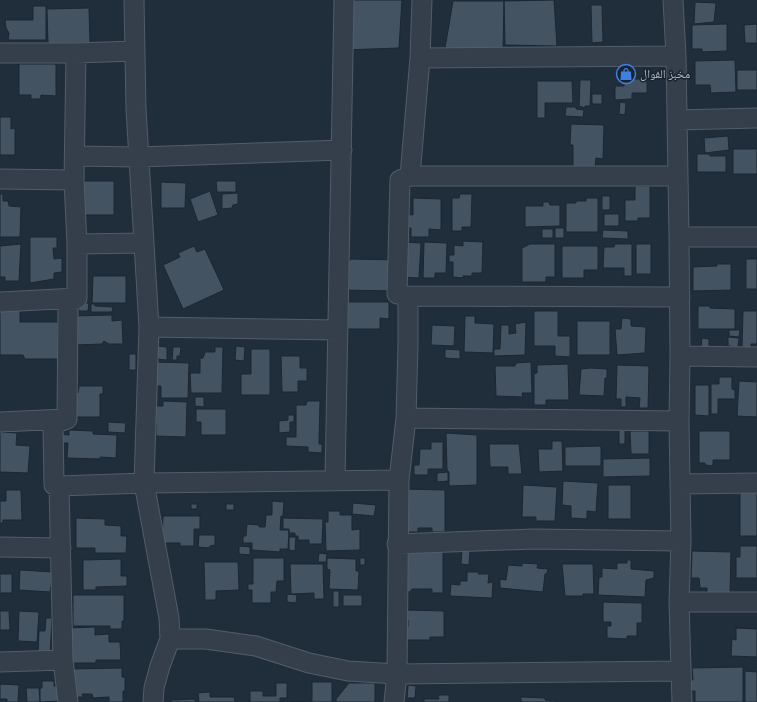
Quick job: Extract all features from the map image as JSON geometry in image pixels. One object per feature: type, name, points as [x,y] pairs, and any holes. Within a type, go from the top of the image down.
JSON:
[{"type":"street","points":[[134,0],[134,52],[138,157],[149,327],[144,483],[170,618],[170,639],[154,688],[153,702]]},
{"type":"street","points":[[335,480],[344,0]]},
{"type":"street","points":[[410,176],[420,58],[422,0]]},
{"type":"street","points":[[673,0],[676,56],[680,297],[679,421],[681,540],[679,602],[682,702]]},
{"type":"street","points":[[0,53],[134,52]]},
{"type":"street","points":[[76,53],[74,180],[77,244],[77,298]]},
{"type":"street","points":[[420,58],[676,56]]},
{"type":"street","points":[[677,120],[757,118]]},
{"type":"street","points":[[74,156],[138,157],[342,150]]},
{"type":"street","points":[[678,176],[410,176],[400,180],[397,294],[408,296],[680,297]]},
{"type":"street","points":[[0,179],[74,180]]},
{"type":"street","points":[[679,237],[757,237]]},
{"type":"street","points":[[77,244],[144,243]]},
{"type":"street","points":[[394,702],[397,674],[397,544],[399,480],[406,418],[408,296]]},
{"type":"street","points":[[0,302],[77,298]]},
{"type":"street","points":[[67,418],[68,304],[77,298]]},
{"type":"street","points":[[149,327],[338,330]]},
{"type":"street","points":[[680,356],[757,357]]},
{"type":"street","points":[[0,422],[67,418]]},
{"type":"street","points":[[67,418],[53,424],[54,485],[59,486],[144,483],[399,480]]},
{"type":"street","points":[[406,418],[679,421]]},
{"type":"street","points":[[680,484],[757,483]]},
{"type":"street","points":[[59,486],[63,660],[68,702]]},
{"type":"street","points":[[397,544],[533,539],[681,540]]},
{"type":"street","points":[[0,547],[61,548]]},
{"type":"street","points":[[679,602],[757,602]]},
{"type":"street","points":[[170,639],[206,639],[248,645],[309,663],[348,671],[397,674],[681,671]]},
{"type":"street","points":[[0,662],[63,660]]},
{"type":"building","points":[[344,0],[402,0],[399,48],[343,50]]},
{"type":"building","points":[[554,0],[557,46],[505,45],[504,1]]},
{"type":"building","points":[[453,1],[504,1],[503,52],[445,48]]},
{"type":"building","points":[[695,2],[716,3],[714,22],[694,24]]},
{"type":"building","points":[[591,5],[602,5],[603,42],[592,43]]},
{"type":"building","points":[[33,6],[46,6],[46,40],[8,40],[9,33],[6,28],[5,20],[33,20]]},
{"type":"building","points":[[89,8],[90,43],[48,44],[47,9]]},
{"type":"building","points":[[727,24],[727,51],[702,52],[702,49],[692,49],[692,25]]},
{"type":"building","points":[[757,24],[757,43],[745,43],[744,25]]},
{"type":"building","points":[[735,60],[736,92],[711,93],[710,85],[695,85],[695,61]]},
{"type":"building","points":[[19,64],[56,64],[56,96],[41,95],[40,99],[31,99],[31,95],[19,95]]},
{"type":"building","points":[[737,70],[757,70],[757,90],[737,90]]},
{"type":"building","points":[[624,79],[647,79],[647,93],[632,93],[632,99],[615,100],[615,86],[624,86]]},
{"type":"building","points":[[580,80],[591,80],[590,106],[585,106],[585,108],[579,106]]},
{"type":"building","points":[[537,81],[572,81],[573,103],[545,103],[545,118],[537,118]]},
{"type":"building","points":[[592,94],[602,94],[602,104],[592,104]]},
{"type":"building","points":[[620,102],[626,103],[625,115],[619,114]]},
{"type":"building","points":[[566,107],[576,107],[576,109],[584,110],[583,117],[565,116]]},
{"type":"building","points":[[0,117],[11,117],[11,129],[15,128],[15,155],[0,155]]},
{"type":"building","points":[[571,124],[604,125],[603,159],[596,158],[595,167],[573,167],[573,145],[570,145]]},
{"type":"building","points":[[728,136],[729,150],[705,153],[704,138]]},
{"type":"building","points":[[733,149],[757,149],[757,174],[733,174]]},
{"type":"building","points":[[697,154],[726,156],[726,172],[697,172]]},
{"type":"building","points":[[71,181],[114,181],[114,215],[78,215]]},
{"type":"building","points":[[216,181],[236,181],[236,192],[217,192]]},
{"type":"building","points":[[161,182],[186,183],[185,208],[161,208]]},
{"type":"building","points":[[635,186],[650,186],[650,218],[638,218],[638,221],[625,221],[625,200],[635,200]]},
{"type":"building","points":[[210,191],[218,215],[198,222],[190,199]]},
{"type":"building","points":[[238,193],[238,204],[233,205],[232,208],[222,209],[222,194]]},
{"type":"building","points":[[0,194],[3,194],[3,201],[8,201],[9,206],[21,207],[20,237],[0,237]]},
{"type":"building","points":[[460,194],[472,194],[471,227],[462,227],[462,231],[452,231],[452,198],[459,198]]},
{"type":"building","points":[[602,196],[610,196],[610,210],[602,210]]},
{"type":"building","points":[[413,198],[441,199],[441,230],[429,229],[429,237],[411,237],[411,228],[404,228],[404,214],[413,215]]},
{"type":"building","points":[[586,198],[598,198],[598,232],[566,232],[566,203],[586,201]]},
{"type":"building","points":[[543,202],[549,202],[550,205],[560,205],[560,226],[525,227],[525,206],[543,206]]},
{"type":"building","points":[[604,214],[619,214],[619,226],[604,226]]},
{"type":"building","points":[[555,228],[564,228],[564,238],[555,238]]},
{"type":"building","points":[[542,229],[553,229],[553,238],[542,238]]},
{"type":"building","points":[[603,230],[628,231],[628,239],[602,238]]},
{"type":"building","points":[[30,237],[57,237],[57,248],[53,248],[54,259],[62,258],[62,272],[54,273],[54,279],[30,283]]},
{"type":"building","points":[[463,241],[483,242],[482,273],[472,273],[472,276],[463,276],[463,278],[453,277],[453,262],[449,262],[449,255],[454,255],[454,245],[463,246]]},
{"type":"building","points":[[404,242],[421,243],[419,278],[402,277]]},
{"type":"building","points":[[424,242],[447,243],[446,273],[435,273],[435,278],[423,278]]},
{"type":"building","points":[[21,244],[19,281],[5,281],[5,277],[0,277],[0,246]]},
{"type":"building","points":[[530,244],[555,244],[555,277],[546,277],[546,282],[522,282],[522,248]]},
{"type":"building","points":[[615,244],[632,244],[632,276],[624,276],[624,268],[603,268],[604,247],[614,247]]},
{"type":"building","points":[[636,244],[651,244],[651,274],[636,274]]},
{"type":"building","points":[[194,246],[197,252],[205,249],[224,290],[183,309],[163,265],[180,257],[178,253]]},
{"type":"building","points":[[562,246],[598,246],[598,270],[584,270],[584,278],[562,278]]},
{"type":"building","points":[[351,259],[397,260],[393,291],[344,290],[344,267]]},
{"type":"building","points":[[746,259],[757,259],[757,289],[746,289]]},
{"type":"building","points":[[717,264],[731,264],[731,290],[693,291],[693,267],[717,266]]},
{"type":"building","points":[[93,276],[126,276],[126,303],[92,303]]},
{"type":"building","points":[[342,302],[389,302],[389,319],[380,318],[380,329],[342,329]]},
{"type":"building","points":[[79,303],[89,303],[88,311],[79,311]]},
{"type":"building","points":[[91,304],[95,304],[95,306],[113,307],[112,312],[91,312]]},
{"type":"building","points":[[698,306],[735,309],[735,329],[698,329]]},
{"type":"building","points":[[0,307],[20,307],[20,322],[58,322],[58,359],[25,359],[23,355],[0,355]]},
{"type":"building","points":[[534,311],[558,311],[558,336],[570,336],[570,357],[555,356],[555,346],[534,346]]},
{"type":"building","points":[[743,311],[757,311],[757,344],[751,344],[751,348],[742,347]]},
{"type":"building","points":[[112,315],[112,321],[122,320],[123,344],[109,344],[104,341],[102,344],[75,345],[73,316]]},
{"type":"building","points":[[465,316],[475,316],[475,323],[494,324],[493,353],[464,352]]},
{"type":"building","points":[[622,318],[631,319],[631,326],[646,327],[645,353],[617,355],[615,329],[621,329]]},
{"type":"building","points":[[577,321],[610,321],[610,355],[577,355]]},
{"type":"building","points":[[526,322],[525,355],[494,356],[494,349],[500,349],[501,325],[509,325],[509,334],[516,333],[515,324]]},
{"type":"building","points":[[432,325],[455,326],[454,346],[431,345]]},
{"type":"building","points":[[729,330],[740,330],[739,337],[729,336]]},
{"type":"building","points":[[728,337],[739,338],[738,347],[728,346]]},
{"type":"building","points":[[702,338],[709,339],[709,347],[701,347]]},
{"type":"building","points":[[157,346],[167,347],[167,360],[157,359]]},
{"type":"building","points":[[236,346],[245,347],[244,361],[235,360]]},
{"type":"building","points":[[173,347],[181,347],[180,356],[177,356],[177,360],[172,360]]},
{"type":"building","points":[[215,347],[223,347],[222,393],[191,393],[190,373],[200,373],[200,358],[203,358],[205,352],[215,352]]},
{"type":"building","points":[[251,349],[270,349],[270,395],[241,395],[241,374],[251,374]]},
{"type":"building","points":[[445,349],[460,350],[460,359],[445,358]]},
{"type":"building","points":[[129,354],[136,354],[136,370],[129,370]]},
{"type":"building","points":[[281,356],[300,356],[300,368],[307,368],[307,381],[298,381],[298,392],[282,392]]},
{"type":"building","points":[[154,362],[189,363],[188,398],[161,398],[161,386],[153,386]]},
{"type":"building","points":[[531,362],[532,393],[522,393],[523,397],[496,396],[495,366],[515,366],[516,363]]},
{"type":"building","points":[[568,364],[569,400],[546,400],[546,405],[534,405],[534,374],[537,373],[537,365]]},
{"type":"building","points":[[617,365],[649,366],[648,408],[639,408],[640,398],[626,397],[626,407],[621,407],[621,399],[616,399]]},
{"type":"building","points":[[581,369],[607,369],[604,396],[579,395]]},
{"type":"building","points":[[719,377],[732,377],[732,389],[735,390],[735,399],[718,399],[718,414],[711,414],[711,384],[719,384]]},
{"type":"building","points":[[739,381],[757,382],[757,417],[737,416]]},
{"type":"building","points":[[695,385],[709,385],[709,416],[695,415]]},
{"type":"building","points":[[79,386],[103,386],[103,394],[100,394],[100,417],[75,417],[75,393],[78,393]]},
{"type":"building","points":[[195,397],[204,397],[204,407],[195,406]]},
{"type":"building","points":[[163,401],[187,402],[186,437],[156,436],[156,423],[152,423],[153,406],[163,406]]},
{"type":"building","points":[[307,401],[320,401],[319,444],[322,444],[322,453],[308,452],[308,447],[286,446],[286,437],[296,437],[296,405],[306,405]]},
{"type":"building","points":[[196,409],[226,409],[226,435],[201,435],[201,422],[196,422]]},
{"type":"building","points":[[288,415],[294,415],[294,422],[290,422],[290,432],[279,433],[279,421],[288,420]]},
{"type":"building","points":[[108,422],[126,423],[125,433],[108,432]]},
{"type":"building","points":[[69,430],[93,431],[93,434],[117,435],[116,458],[67,458],[68,443],[59,443],[60,434],[69,435]]},
{"type":"building","points":[[619,430],[625,430],[625,444],[619,444]]},
{"type":"building","points":[[630,431],[649,431],[649,454],[631,454]]},
{"type":"building","points":[[699,431],[730,431],[730,460],[713,460],[713,466],[705,465],[705,463],[699,463]]},
{"type":"building","points":[[0,432],[17,433],[16,445],[30,446],[28,473],[0,472]]},
{"type":"building","points":[[446,433],[477,435],[477,485],[449,486]]},
{"type":"building","points":[[552,441],[562,441],[563,471],[539,472],[538,449],[552,449]]},
{"type":"building","points":[[431,442],[443,442],[443,469],[428,469],[428,475],[414,475],[414,465],[419,465],[420,449],[431,449]]},
{"type":"building","points":[[489,444],[519,444],[522,474],[508,474],[508,467],[490,467]]},
{"type":"building","points":[[601,446],[601,466],[565,466],[565,447]]},
{"type":"building","points":[[650,458],[650,476],[603,477],[603,459]]},
{"type":"building","points":[[448,472],[448,481],[437,482],[437,473]]},
{"type":"building","points":[[563,481],[598,483],[596,512],[587,511],[587,519],[571,518],[571,506],[562,505]]},
{"type":"building","points":[[523,485],[557,487],[555,521],[536,521],[536,517],[522,517]]},
{"type":"building","points":[[608,485],[631,485],[631,519],[608,519]]},
{"type":"building","points":[[403,489],[445,490],[445,532],[432,532],[432,528],[418,528],[418,532],[403,532]]},
{"type":"building","points":[[6,490],[21,490],[22,520],[3,520],[0,524],[0,501],[6,501]]},
{"type":"building","points":[[740,492],[757,492],[757,536],[740,536]]},
{"type":"building","points":[[272,501],[284,502],[280,530],[289,530],[288,549],[280,549],[280,552],[252,550],[252,543],[243,543],[243,536],[246,536],[247,524],[265,527],[266,515],[272,515]]},
{"type":"building","points":[[353,503],[376,505],[374,516],[352,514]]},
{"type":"building","points":[[191,504],[197,504],[197,509],[191,509]]},
{"type":"building","points":[[226,504],[234,504],[234,510],[226,510]]},
{"type":"building","points":[[328,511],[340,511],[340,515],[352,515],[352,530],[360,529],[360,550],[326,551],[325,522],[328,522]]},
{"type":"building","points":[[163,516],[200,516],[200,529],[194,529],[194,546],[180,546],[180,543],[162,543]]},
{"type":"building","points":[[76,518],[105,519],[105,525],[121,526],[121,536],[127,536],[126,553],[95,553],[95,548],[76,548]]},
{"type":"building","points":[[283,518],[323,519],[322,544],[309,544],[309,540],[298,540],[298,536],[295,536],[295,533],[289,533],[289,529],[283,529]]},
{"type":"building","points":[[199,535],[215,535],[215,545],[210,546],[209,548],[198,547]]},
{"type":"building","points":[[289,537],[296,537],[295,551],[289,550]]},
{"type":"building","points":[[239,546],[250,547],[250,555],[239,554]]},
{"type":"building","points":[[740,546],[757,546],[757,578],[736,578],[736,557],[740,557]]},
{"type":"building","points":[[462,549],[470,550],[469,565],[461,564]]},
{"type":"building","points":[[692,551],[731,552],[730,594],[707,593],[707,588],[700,588],[699,578],[691,578]]},
{"type":"building","points":[[401,552],[443,552],[443,593],[432,593],[432,589],[412,589],[410,592],[401,592]]},
{"type":"building","points":[[319,553],[327,554],[326,562],[318,562]]},
{"type":"building","points":[[253,558],[284,558],[284,581],[277,581],[276,592],[271,592],[271,603],[252,603],[252,590],[248,590],[248,584],[253,584]]},
{"type":"building","points":[[327,558],[356,559],[356,571],[359,571],[358,590],[329,589],[330,570],[327,569]]},
{"type":"building","points":[[360,558],[365,558],[365,565],[360,565]]},
{"type":"building","points":[[121,559],[121,576],[127,576],[127,586],[96,587],[96,590],[83,590],[83,560]]},
{"type":"building","points":[[627,560],[631,560],[631,569],[654,571],[654,578],[646,580],[645,597],[598,595],[599,577],[602,577],[602,568],[617,569],[617,563],[627,563]]},
{"type":"building","points":[[204,562],[238,562],[239,590],[216,591],[216,600],[205,600]]},
{"type":"building","points":[[522,563],[538,564],[537,568],[548,569],[547,573],[545,574],[543,592],[500,588],[500,579],[506,580],[508,565],[522,566]]},
{"type":"building","points":[[290,564],[323,564],[324,599],[314,599],[314,593],[291,594]]},
{"type":"building","points":[[562,564],[593,564],[594,594],[583,594],[583,596],[565,596]]},
{"type":"building","points":[[20,570],[53,572],[50,592],[19,590]]},
{"type":"building","points":[[467,572],[489,574],[488,583],[493,582],[492,598],[450,596],[451,584],[460,585],[460,581],[467,581]]},
{"type":"building","points":[[0,574],[12,574],[12,593],[0,593]]},
{"type":"building","points":[[333,591],[339,591],[339,607],[333,607]]},
{"type":"building","points":[[287,594],[297,595],[296,603],[287,602]]},
{"type":"building","points":[[73,595],[124,595],[124,621],[122,621],[122,629],[110,629],[110,626],[73,626]]},
{"type":"building","points":[[343,595],[362,595],[362,606],[343,606]]},
{"type":"building","points":[[603,602],[642,603],[642,623],[637,623],[637,636],[627,636],[627,639],[607,638],[607,626],[611,626],[611,622],[603,622]]},
{"type":"building","points":[[406,610],[444,611],[444,637],[430,637],[430,640],[403,640],[403,627],[408,627]]},
{"type":"building","points":[[0,611],[9,611],[10,630],[0,630]]},
{"type":"building","points":[[19,611],[39,612],[37,642],[18,641]]},
{"type":"building","points":[[46,618],[52,618],[50,654],[38,654],[39,631],[45,631]]},
{"type":"building","points":[[95,627],[95,635],[109,634],[109,642],[120,642],[121,660],[96,660],[96,663],[69,663],[68,628]]},
{"type":"building","points":[[736,628],[757,629],[757,657],[731,656],[732,639],[736,640]]},
{"type":"building","points":[[743,667],[743,702],[695,702],[695,691],[688,691],[688,680],[693,680],[692,668]]},
{"type":"building","points":[[122,668],[122,677],[125,677],[123,702],[109,702],[109,697],[93,698],[92,694],[82,694],[83,697],[71,697],[71,669]]},
{"type":"building","points":[[745,671],[757,672],[757,702],[745,702]]},
{"type":"building","points":[[42,681],[54,681],[54,686],[59,686],[60,701],[40,702],[40,688],[42,688]]},
{"type":"building","points":[[312,682],[332,682],[332,702],[289,702],[312,701]]},
{"type":"building","points":[[276,683],[287,683],[287,698],[280,698],[280,702],[250,702],[250,691],[263,691],[263,696],[276,696]]},
{"type":"building","points":[[349,683],[375,683],[375,702],[336,702],[336,699]]},
{"type":"building","points":[[0,684],[19,685],[18,702],[7,702],[7,699],[0,699]]},
{"type":"building","points":[[408,685],[416,686],[415,698],[407,698]]},
{"type":"building","points":[[26,688],[39,688],[40,702],[27,702]]},
{"type":"building","points":[[210,692],[210,697],[234,697],[235,702],[199,702],[198,693]]},
{"type":"building","points":[[438,695],[449,695],[449,702],[424,702],[424,699],[439,699]]},
{"type":"building","points":[[521,697],[545,698],[545,700],[556,701],[521,702]]},
{"type":"building","points":[[195,699],[195,702],[171,702],[171,700]]},
{"type":"place","name":"مخبز الفوال","points":[[626,74]]}]
